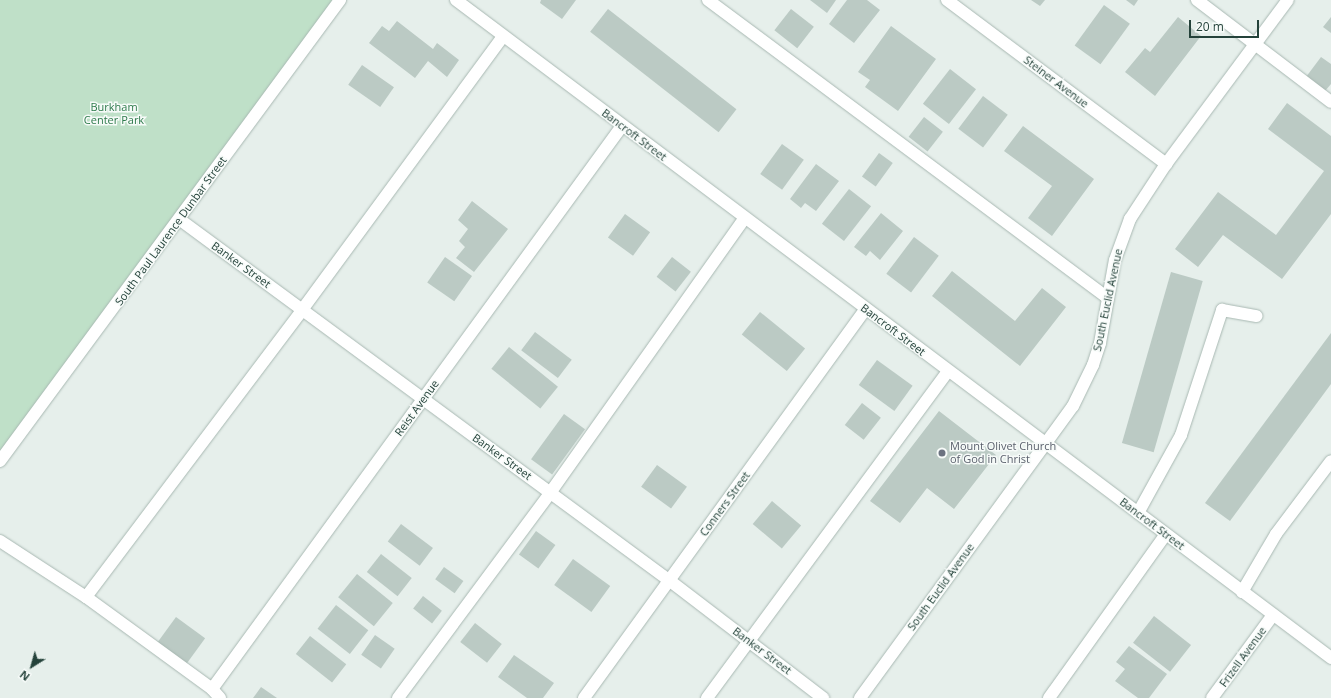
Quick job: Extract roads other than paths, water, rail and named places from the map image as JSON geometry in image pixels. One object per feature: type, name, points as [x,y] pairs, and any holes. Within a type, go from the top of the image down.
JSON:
[{"type":"street","name":"South Paul Laurence Dunbar Street","points":[[0,461],[340,0]]},
{"type":"street","name":"Bancroft Street","points":[[456,0],[865,310],[1331,658]]},
{"type":"street","points":[[708,0],[1108,298]]},
{"type":"street","name":"Steiner Avenue","points":[[947,0],[1166,164]]},
{"type":"street","points":[[1197,0],[1331,102]]},
{"type":"street","name":"South Euclid Avenue","points":[[860,698],[1073,406],[1093,365],[1102,335],[1108,298],[1122,239],[1141,200],[1288,0]]},
{"type":"street","points":[[86,597],[302,310],[503,36]]},
{"type":"street","name":"Reist Avenue","points":[[216,694],[423,399],[622,126]]},
{"type":"street","points":[[398,698],[550,493],[745,218]]},
{"type":"street","name":"Banker Street","points":[[179,219],[670,581],[824,698]]},
{"type":"street","name":"Conners Street","points":[[584,698],[865,310]]},
{"type":"street","points":[[1138,514],[1181,435],[1222,310],[1256,316]]},
{"type":"street","points":[[707,698],[750,642],[948,371]]},
{"type":"street","points":[[1242,592],[1276,534],[1331,461]]},
{"type":"street","points":[[1049,698],[1166,534]]},
{"type":"street","points":[[0,541],[86,597],[216,694]]},
{"type":"street","name":"Frizell Avenue","points":[[1212,698],[1273,615]]},
{"type":"place","name":"Mount Olivet Church of God in Christ","points":[[942,453]]},
{"type":"park label","name":"Burkham Center Park","points":[[114,114]]}]
